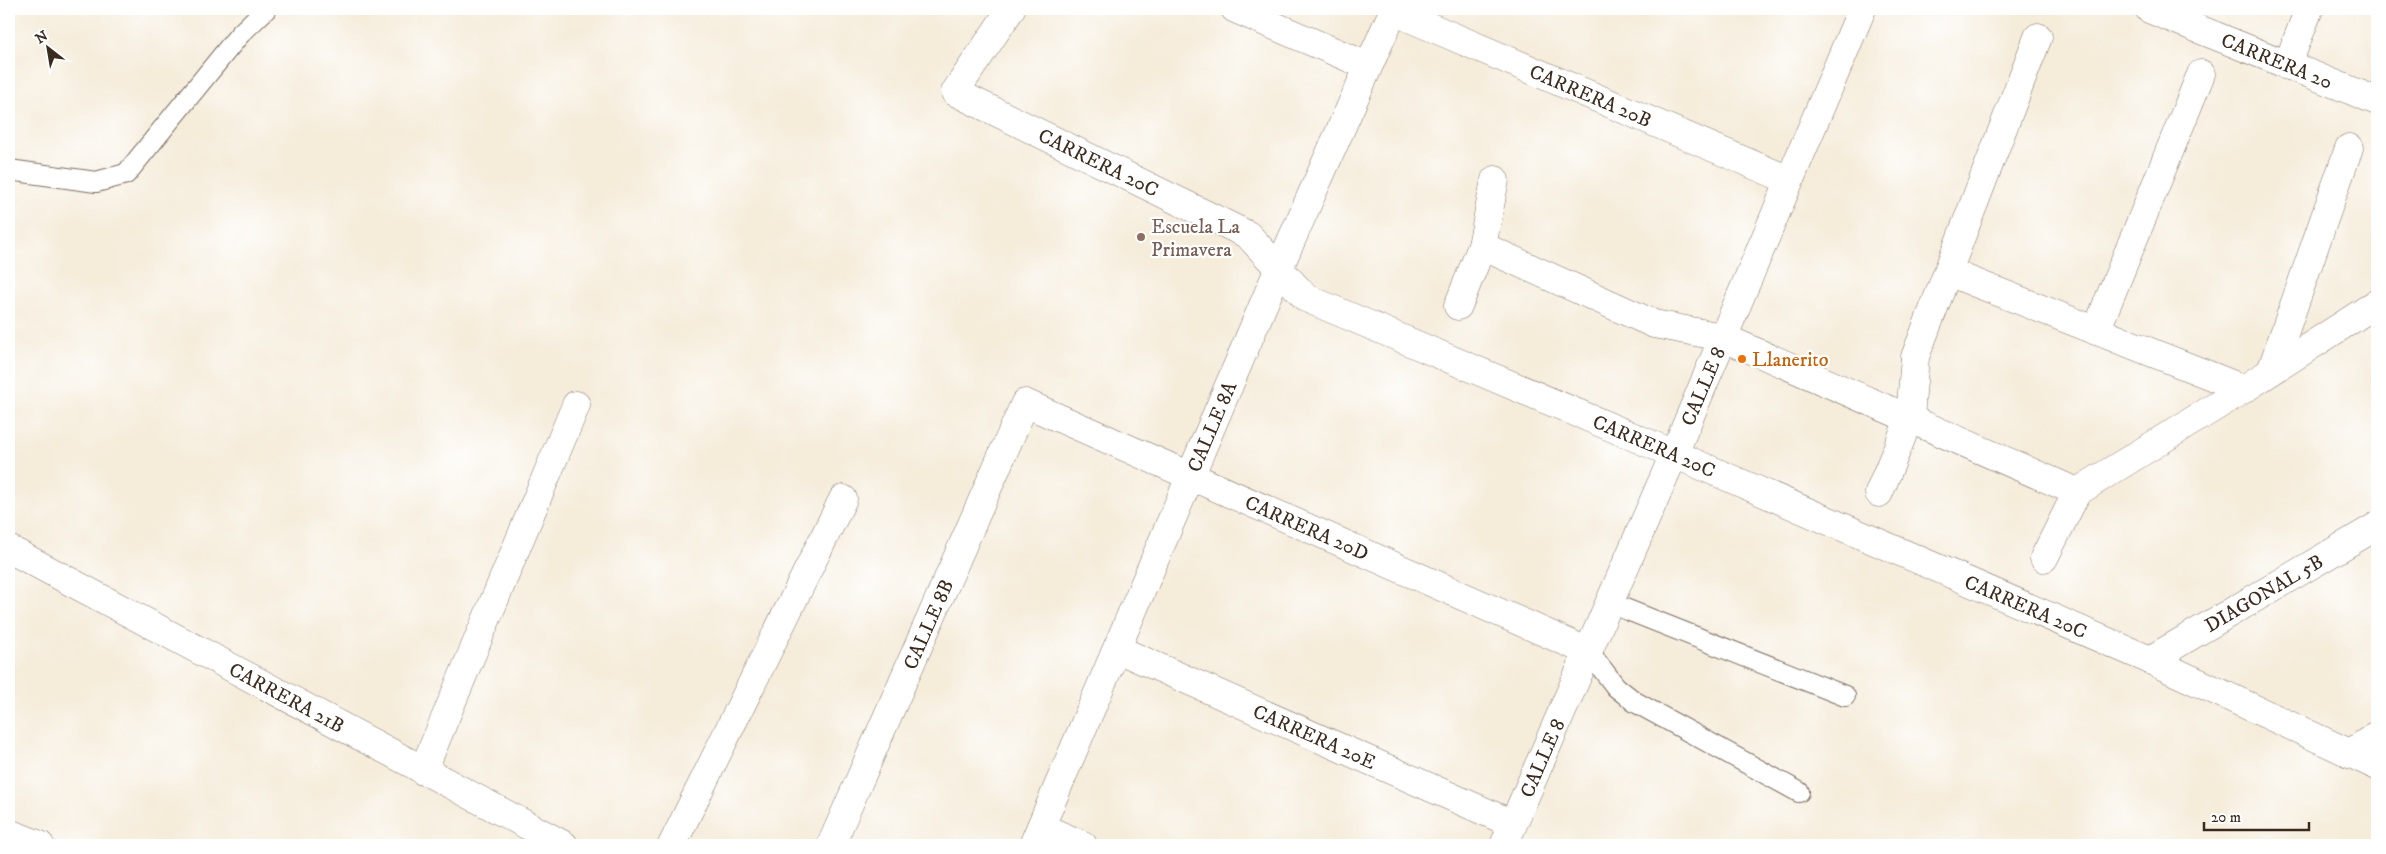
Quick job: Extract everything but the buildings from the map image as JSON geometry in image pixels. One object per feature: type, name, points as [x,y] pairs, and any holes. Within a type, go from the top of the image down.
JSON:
[{"type":"street","name":"CARRERA 20C","points":[[1011,9],[955,92],[1248,236],[1306,298],[1674,454],[2150,660],[2377,766]]},
{"type":"street","points":[[1234,9],[1368,66]]},
{"type":"street","name":"CALLE 8","points":[[1508,835],[1674,454],[1722,336],[1862,9]]},
{"type":"street","name":"CARRERA 20","points":[[2149,9],[2286,66],[2377,101]]},
{"type":"street","points":[[2286,66],[2309,9]]},
{"type":"street","name":"CALLE 8A","points":[[1037,836],[1278,268],[1394,10]]},
{"type":"street","name":"CARRERA 20B","points":[[1394,10],[1789,180]]},
{"type":"street","points":[[1879,493],[1910,417],[1915,358],[2038,37]]},
{"type":"street","points":[[2096,331],[2201,74]]},
{"type":"street","points":[[2271,371],[2349,148]]},
{"type":"street","points":[[1458,306],[1482,246],[1496,180]]},
{"type":"street","points":[[1482,246],[1654,324],[1722,336],[2077,492]]},
{"type":"street","points":[[1948,272],[2244,389]]},
{"type":"street","points":[[2044,558],[2077,492],[2244,389],[2377,303]]},
{"type":"street","name":"CARRERA 20D","points":[[1025,404],[1589,652]]},
{"type":"street","name":"CALLE 8B","points":[[831,845],[1025,404]]},
{"type":"street","points":[[423,771],[576,405]]},
{"type":"street","points":[[672,845],[843,499]]},
{"type":"street","name":"DIAGONAL 5B","points":[[2150,660],[2377,526]]},
{"type":"street","name":"CARRERA 21B","points":[[9,549],[564,845]]},
{"type":"street","name":"CARRERA 20E","points":[[1117,648],[1508,835]]},
{"type":"street","points":[[2349,754],[2377,735]]},
{"type":"street","points":[[9,833],[40,845]]},
{"type":"street","points":[[1037,836],[1083,845]]},
{"type":"lane","points":[[9,170],[96,182],[126,174],[240,34],[266,9]]},
{"type":"lane","points":[[1610,603],[1845,696]]},
{"type":"lane","points":[[1589,652],[1616,686],[1635,702],[1799,792]]},
{"type":"place","name":"Escuela La Primavera","points":[[1141,237]]},
{"type":"place","name":"Llanerito","points":[[1742,359]]}]
